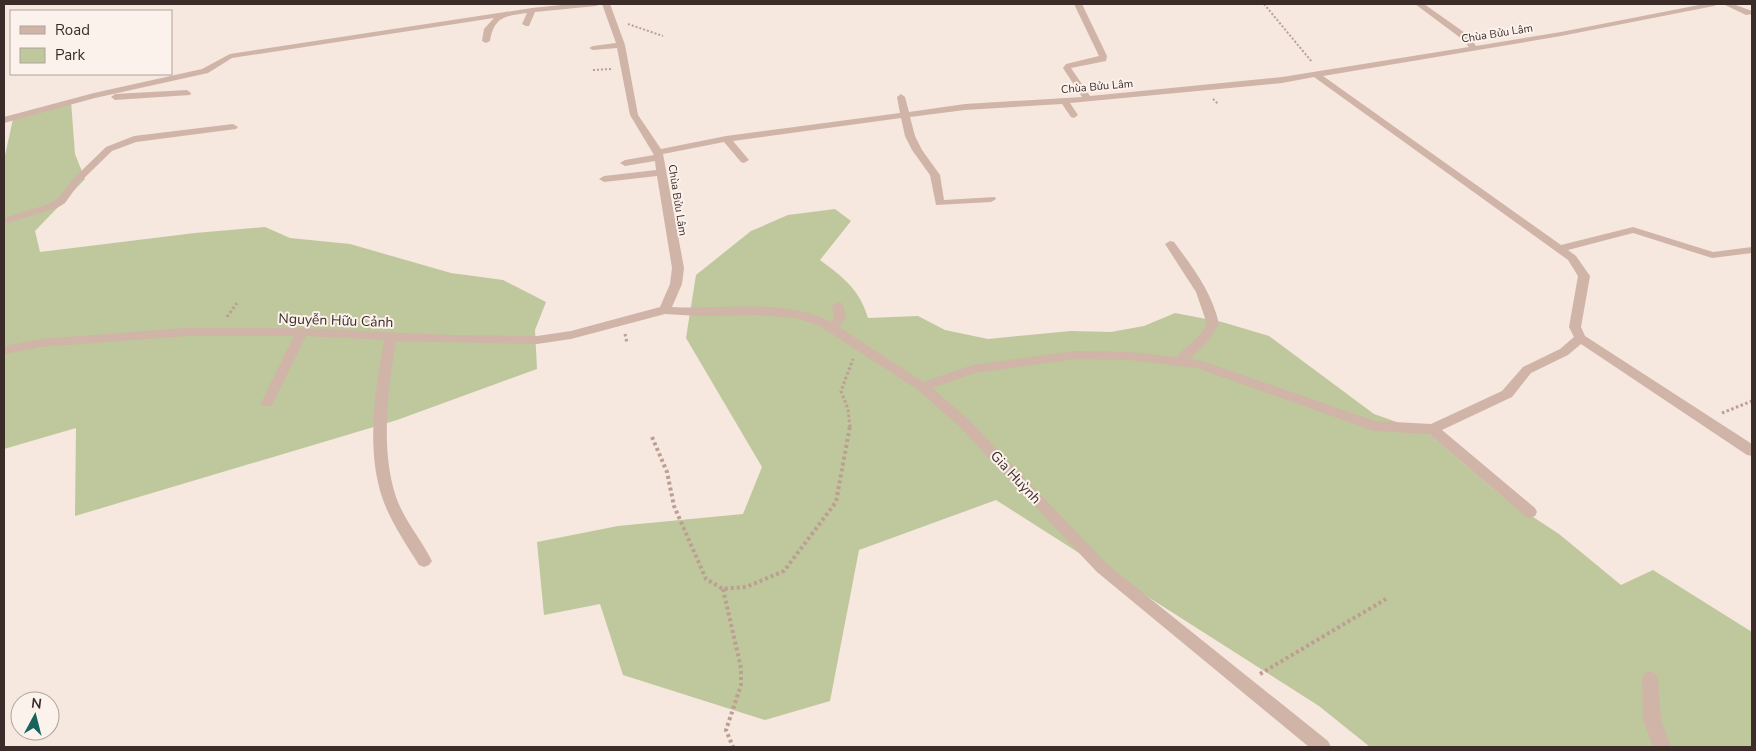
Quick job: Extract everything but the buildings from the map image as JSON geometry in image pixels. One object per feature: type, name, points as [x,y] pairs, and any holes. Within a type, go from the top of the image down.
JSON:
[{"type":"street","points":[[4,120],[205,71],[212,68],[223,58],[230,56],[532,10],[596,4]]},
{"type":"street","points":[[606,4],[614,19],[621,45],[634,115],[658,155],[625,163]]},
{"type":"street","points":[[1078,4],[1103,56],[1103,59],[1067,68],[1088,98]]},
{"type":"street","points":[[1419,4],[1465,37],[1474,48]]},
{"type":"street","name":"Chùa Bửu Lâm","points":[[665,310],[676,284],[678,268],[658,155],[726,139],[906,115],[1319,75],[1561,34],[1694,5],[1714,4]]},
{"type":"street","points":[[1727,4],[1749,13]]},
{"type":"street","points":[[526,24],[532,10]]},
{"type":"street","points":[[486,41],[488,29],[500,16]]},
{"type":"street","points":[[593,48],[621,45]]},
{"type":"street","points":[[1319,75],[1572,258],[1584,276],[1575,327],[1580,338],[1752,451]]},
{"type":"street","points":[[71,103],[118,97],[187,93]]},
{"type":"street","points":[[901,97],[910,136],[917,150],[936,175],[940,203],[991,199]]},
{"type":"street","points":[[1064,101],[1074,115]]},
{"type":"street","points":[[4,221],[53,206],[61,201],[77,180],[110,149],[134,139],[233,127]]},
{"type":"street","points":[[726,139],[744,160]]},
{"type":"street","points":[[604,179],[662,172]]},
{"type":"street","points":[[1560,249],[1634,230],[1712,255],[1752,250]]},
{"type":"street","points":[[1170,244],[1197,282],[1210,307],[1213,324],[1205,338],[1180,361]]},
{"type":"street","points":[[832,328],[840,316],[838,306]]},
{"type":"street","name":"Gia Huỳnh","points":[[665,310],[698,312],[757,311],[797,314],[824,324],[857,344],[922,388],[964,423],[1102,568],[1322,747]]},
{"type":"street","name":"Nguyễn Hữu Cảnh","points":[[4,350],[41,343],[186,332],[302,332],[537,340],[571,335],[665,310]]},
{"type":"street","points":[[267,403],[290,360],[302,332]]},
{"type":"street","points":[[391,336],[384,375],[381,423],[384,470],[390,498],[424,561]]},
{"type":"street","points":[[922,388],[973,369],[1067,356],[1129,356],[1180,361],[1220,370],[1374,426],[1432,429],[1508,394],[1526,370],[1564,352],[1580,338]]},
{"type":"street","points":[[1432,429],[1530,512]]},
{"type":"street","points":[[1650,679],[1652,720],[1662,747]]},
{"type":"path","points":[[1264,4],[1319,75]]},
{"type":"path","points":[[614,19],[662,36]]},
{"type":"path","points":[[652,437],[667,472],[674,506],[706,579],[723,589],[746,587],[784,572],[836,502],[850,425],[848,409],[841,391],[857,344]]},
{"type":"path","points":[[1705,419],[1752,401]]},
{"type":"path","points":[[723,589],[741,668],[741,685],[726,730],[733,747]]},
{"type":"path","points":[[1244,683],[1386,599]]},
{"type":"green space","points":[[71,101],[75,154],[85,179],[35,231],[40,252],[195,233],[265,227],[290,238],[350,244],[451,273],[503,280],[546,302],[535,330],[537,369],[397,420],[75,516],[76,428],[4,449],[4,160],[13,119]]},
{"type":"green space","points":[[835,209],[851,221],[820,260],[850,285],[865,308],[868,318],[918,316],[945,330],[988,339],[1071,331],[1111,332],[1144,326],[1175,313],[1222,322],[1269,336],[1374,414],[1428,433],[1504,498],[1559,534],[1621,585],[1653,570],[1752,632],[1752,747],[1370,747],[1319,706],[996,500],[859,550],[830,701],[765,720],[623,675],[600,604],[544,615],[537,542],[618,526],[743,514],[762,467],[686,338],[696,275],[751,231],[788,215]]}]
